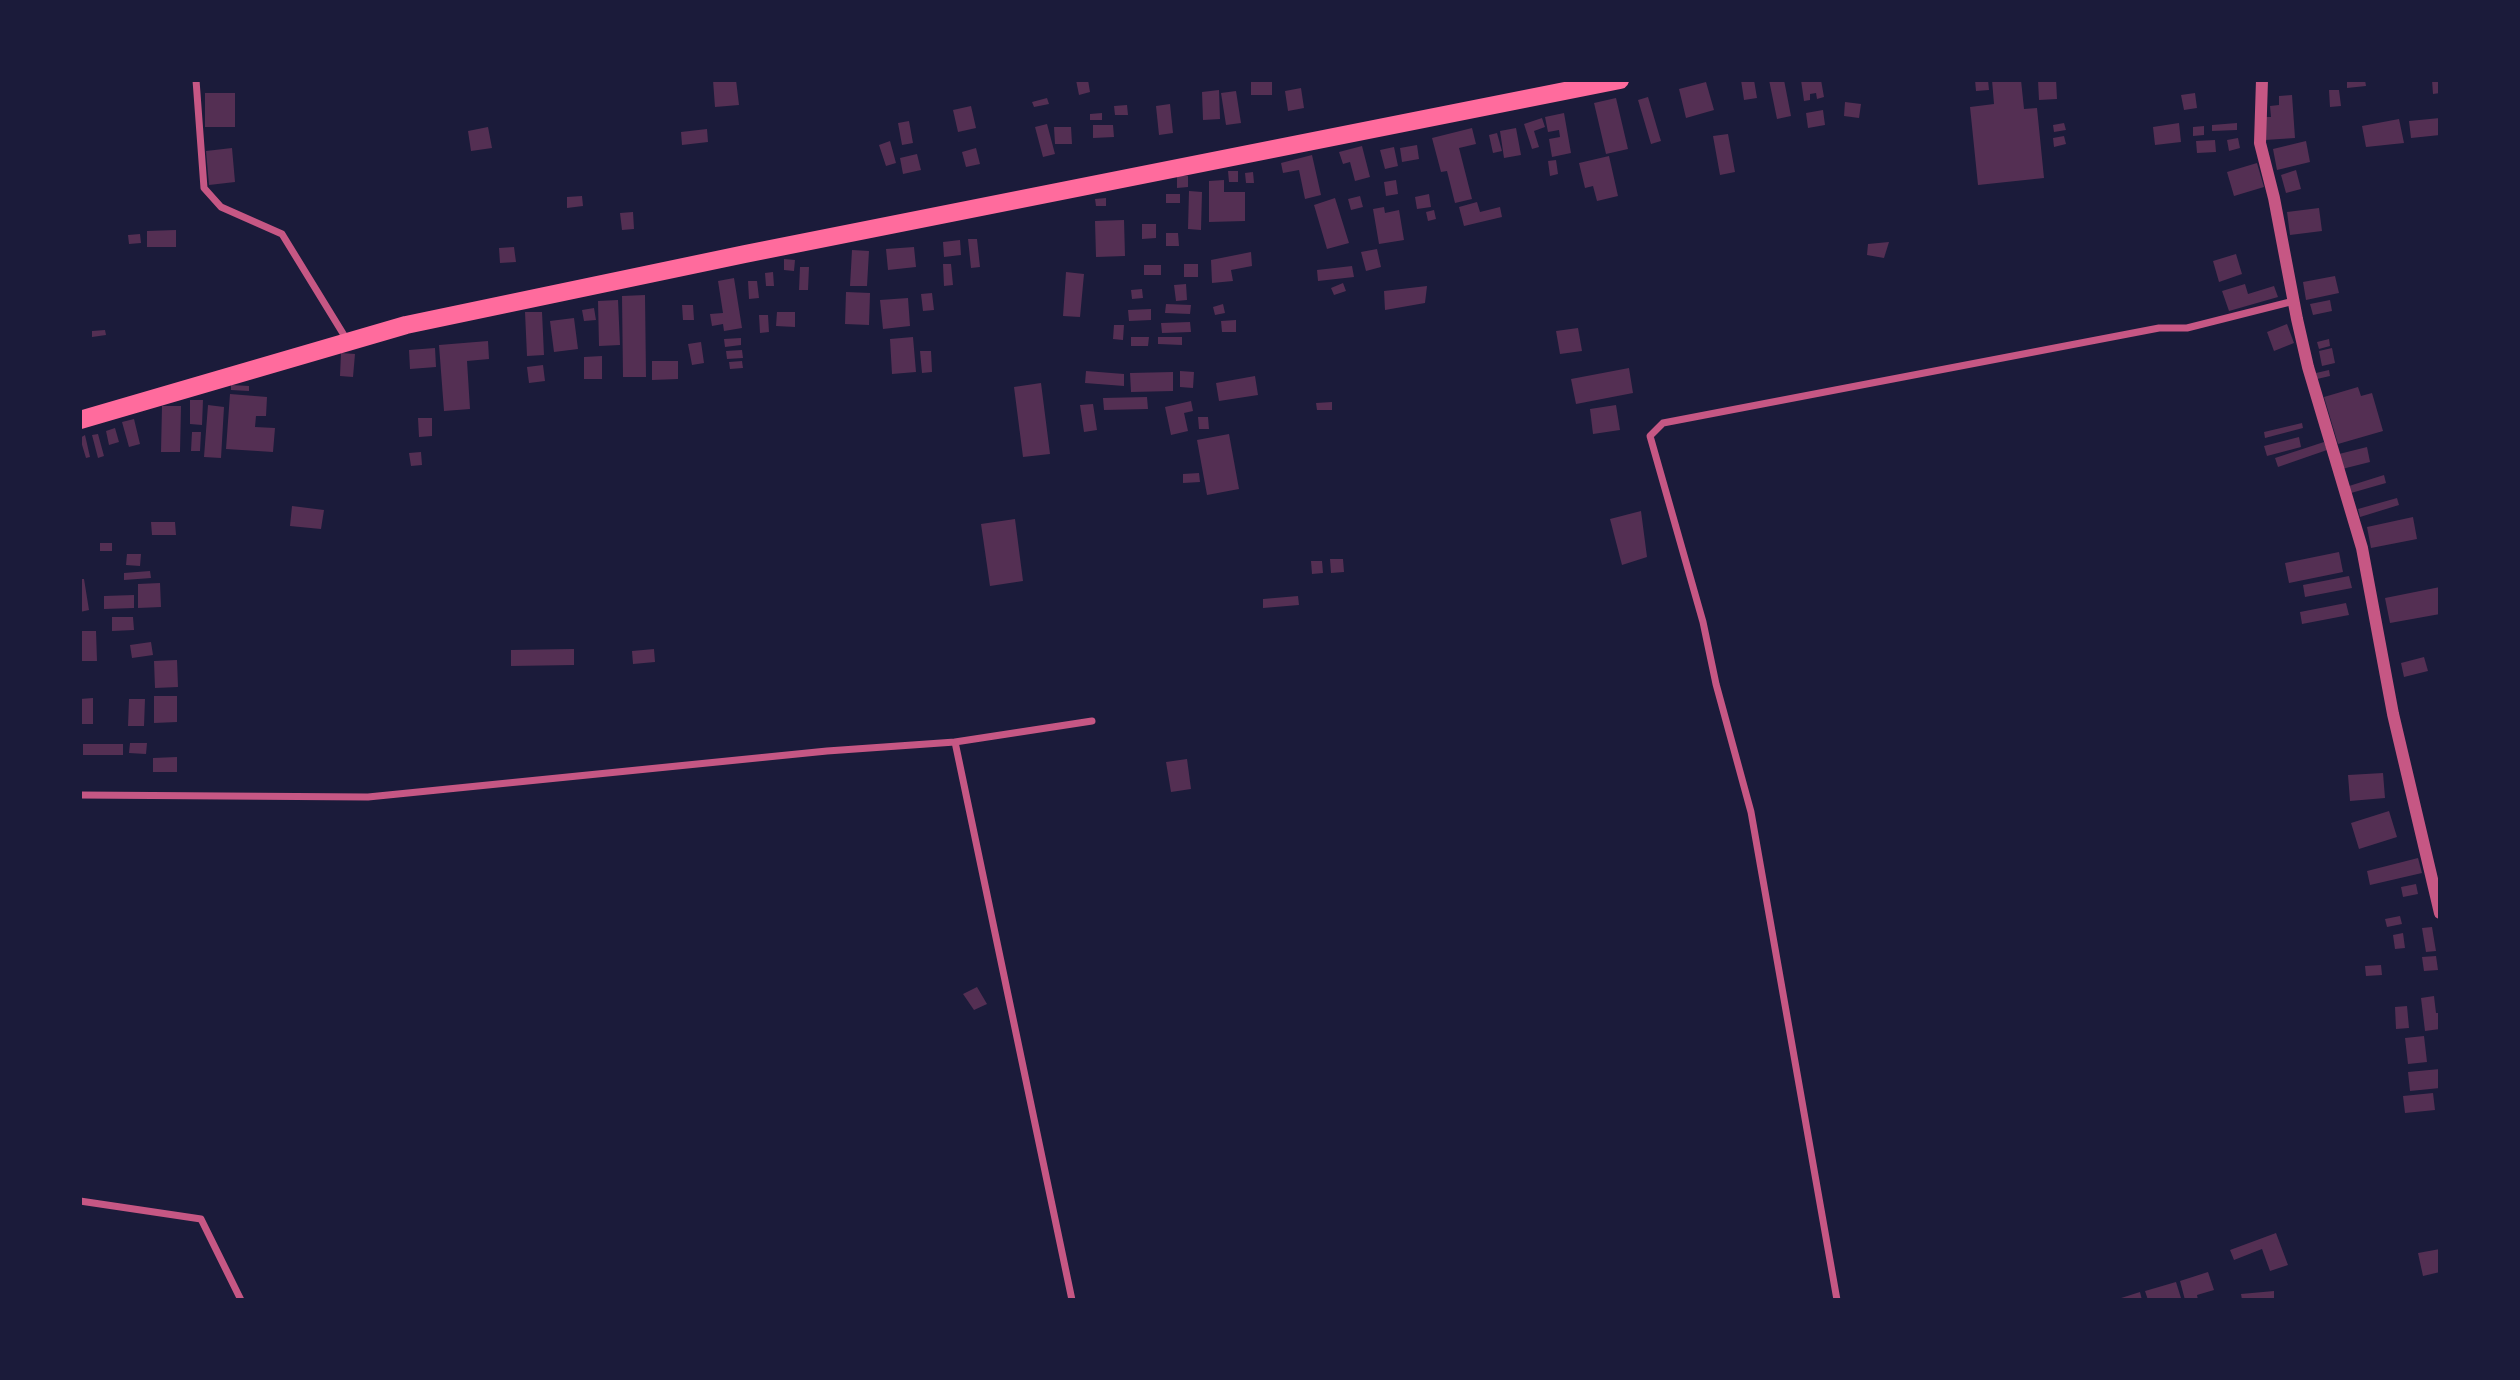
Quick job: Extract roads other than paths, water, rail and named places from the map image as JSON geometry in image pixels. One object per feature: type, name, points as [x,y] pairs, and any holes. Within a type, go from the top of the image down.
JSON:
[{"type":"main road","points":[[80,421],[406,325],[745,254],[1620,80]]},
{"type":"street","points":[[196,80],[204,188],[221,207],[282,234],[348,342]]},
{"type":"street","points":[[2262,80],[2260,143],[2274,198],[2308,367],[2362,548],[2393,715],[2440,913]]},
{"type":"street","points":[[1837,1300],[1751,812],[1716,684],[1703,622],[1650,436],[1663,423],[2159,328],[2187,328],[2294,301]]},
{"type":"street","points":[[80,794],[368,797],[827,751],[955,742],[1092,720]]},
{"type":"street","points":[[955,742],[1072,1300]]},
{"type":"street","points":[[80,1201],[201,1219],[241,1300]]}]
